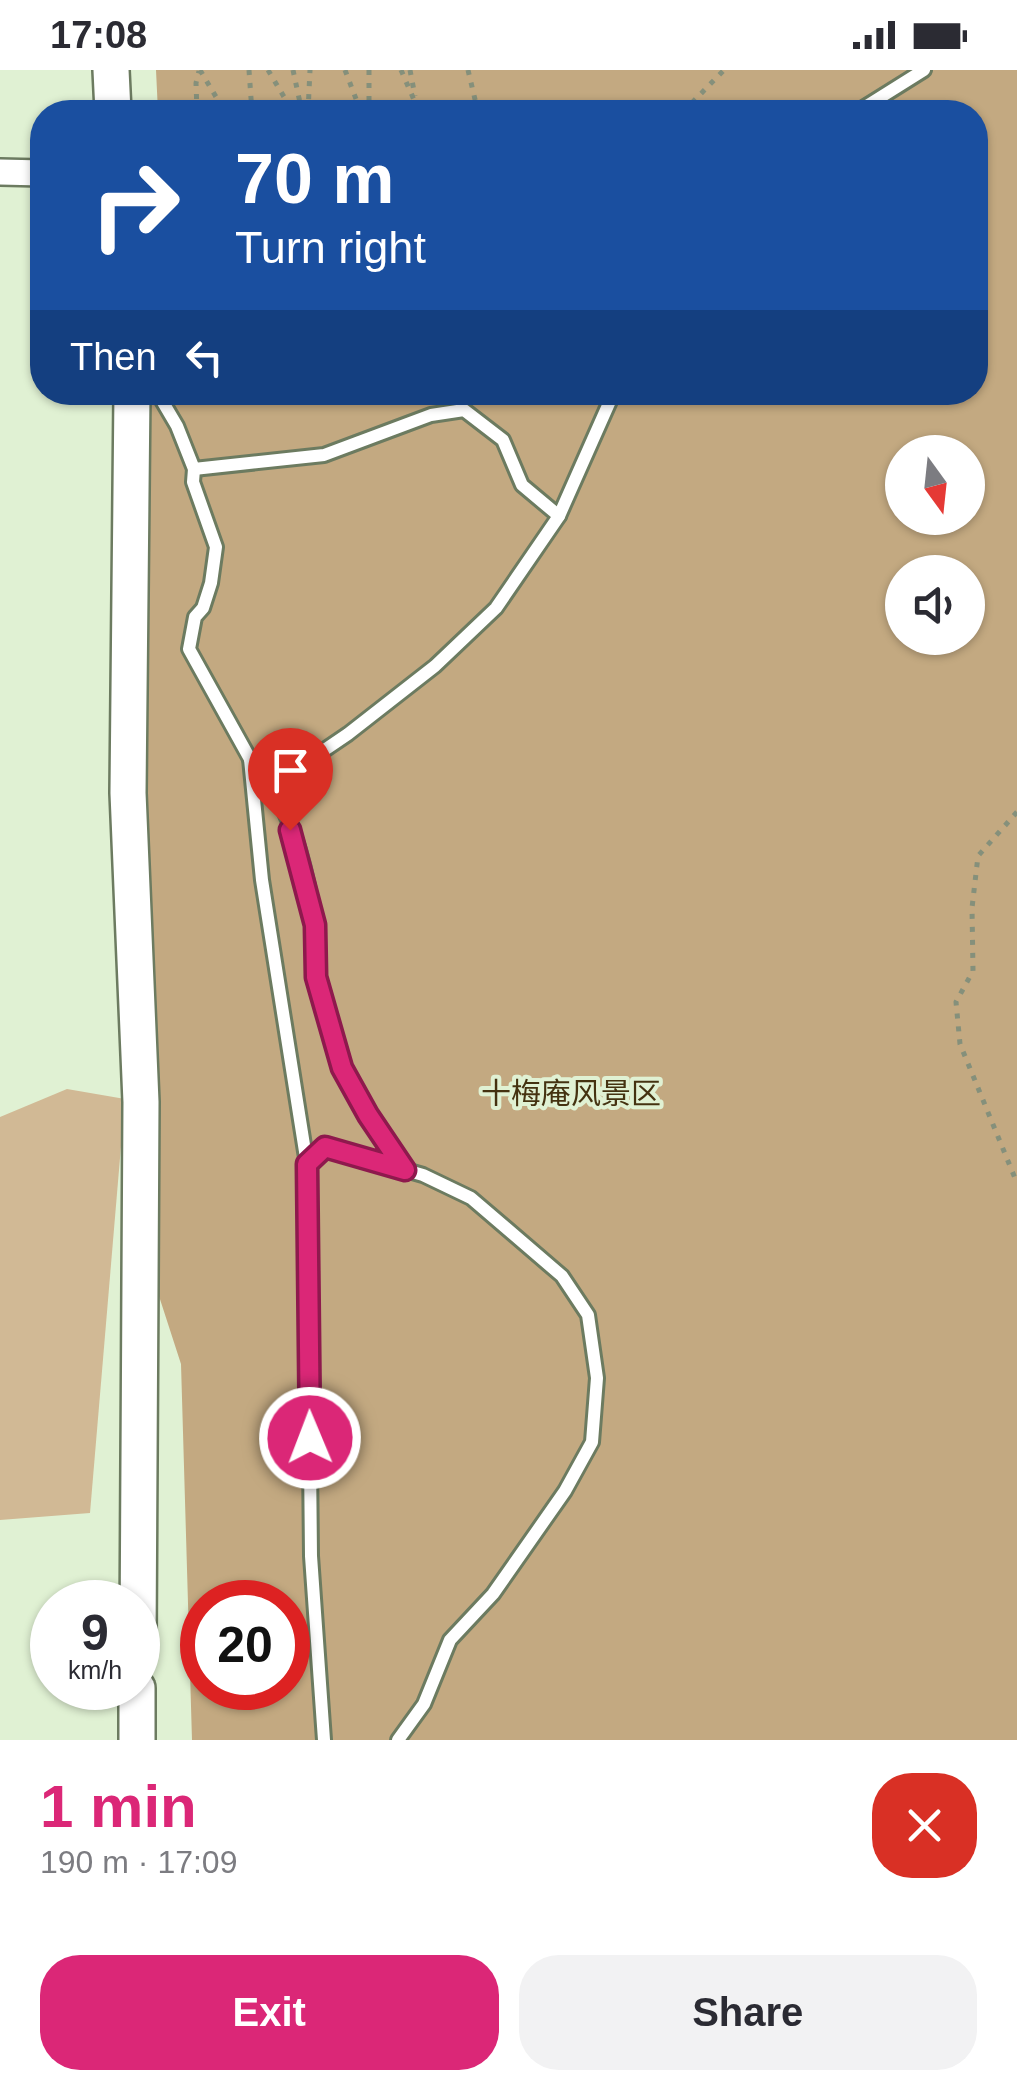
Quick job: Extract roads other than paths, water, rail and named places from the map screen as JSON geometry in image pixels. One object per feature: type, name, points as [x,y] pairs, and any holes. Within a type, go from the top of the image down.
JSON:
[{"type":"street","points":[[111,70],[112,100]]},
{"type":"street","points":[[0,172],[30,173]]},
{"type":"street","points":[[132,405],[128,793],[141,1102],[138,1580]]},
{"type":"street","points":[[137,1710],[137,1740]]},
{"type":"lane","points":[[876,100],[924,70]]},
{"type":"lane","points":[[165,405],[194,469],[193,482],[216,547],[216,561],[203,608],[195,616],[188,650],[250,759],[282,802],[315,925],[316,977],[342,1068],[405,1170]]},
{"type":"lane","points":[[270,786],[348,734],[435,666],[496,608],[558,516],[608,405]]},
{"type":"lane","points":[[194,469],[324,455],[431,415],[464,410],[502,440],[522,485],[558,516]]},
{"type":"lane","points":[[250,759],[262,880],[307,1164],[311,1556],[324,1740]]},
{"type":"lane","points":[[307,1164],[325,1147],[405,1170],[471,1198],[562,1276],[588,1315],[597,1378],[592,1442],[565,1491],[493,1594],[450,1640],[424,1704],[398,1740]]},
{"type":"park label","name":"十梅庵风景区","points":[[571,1093]]}]
